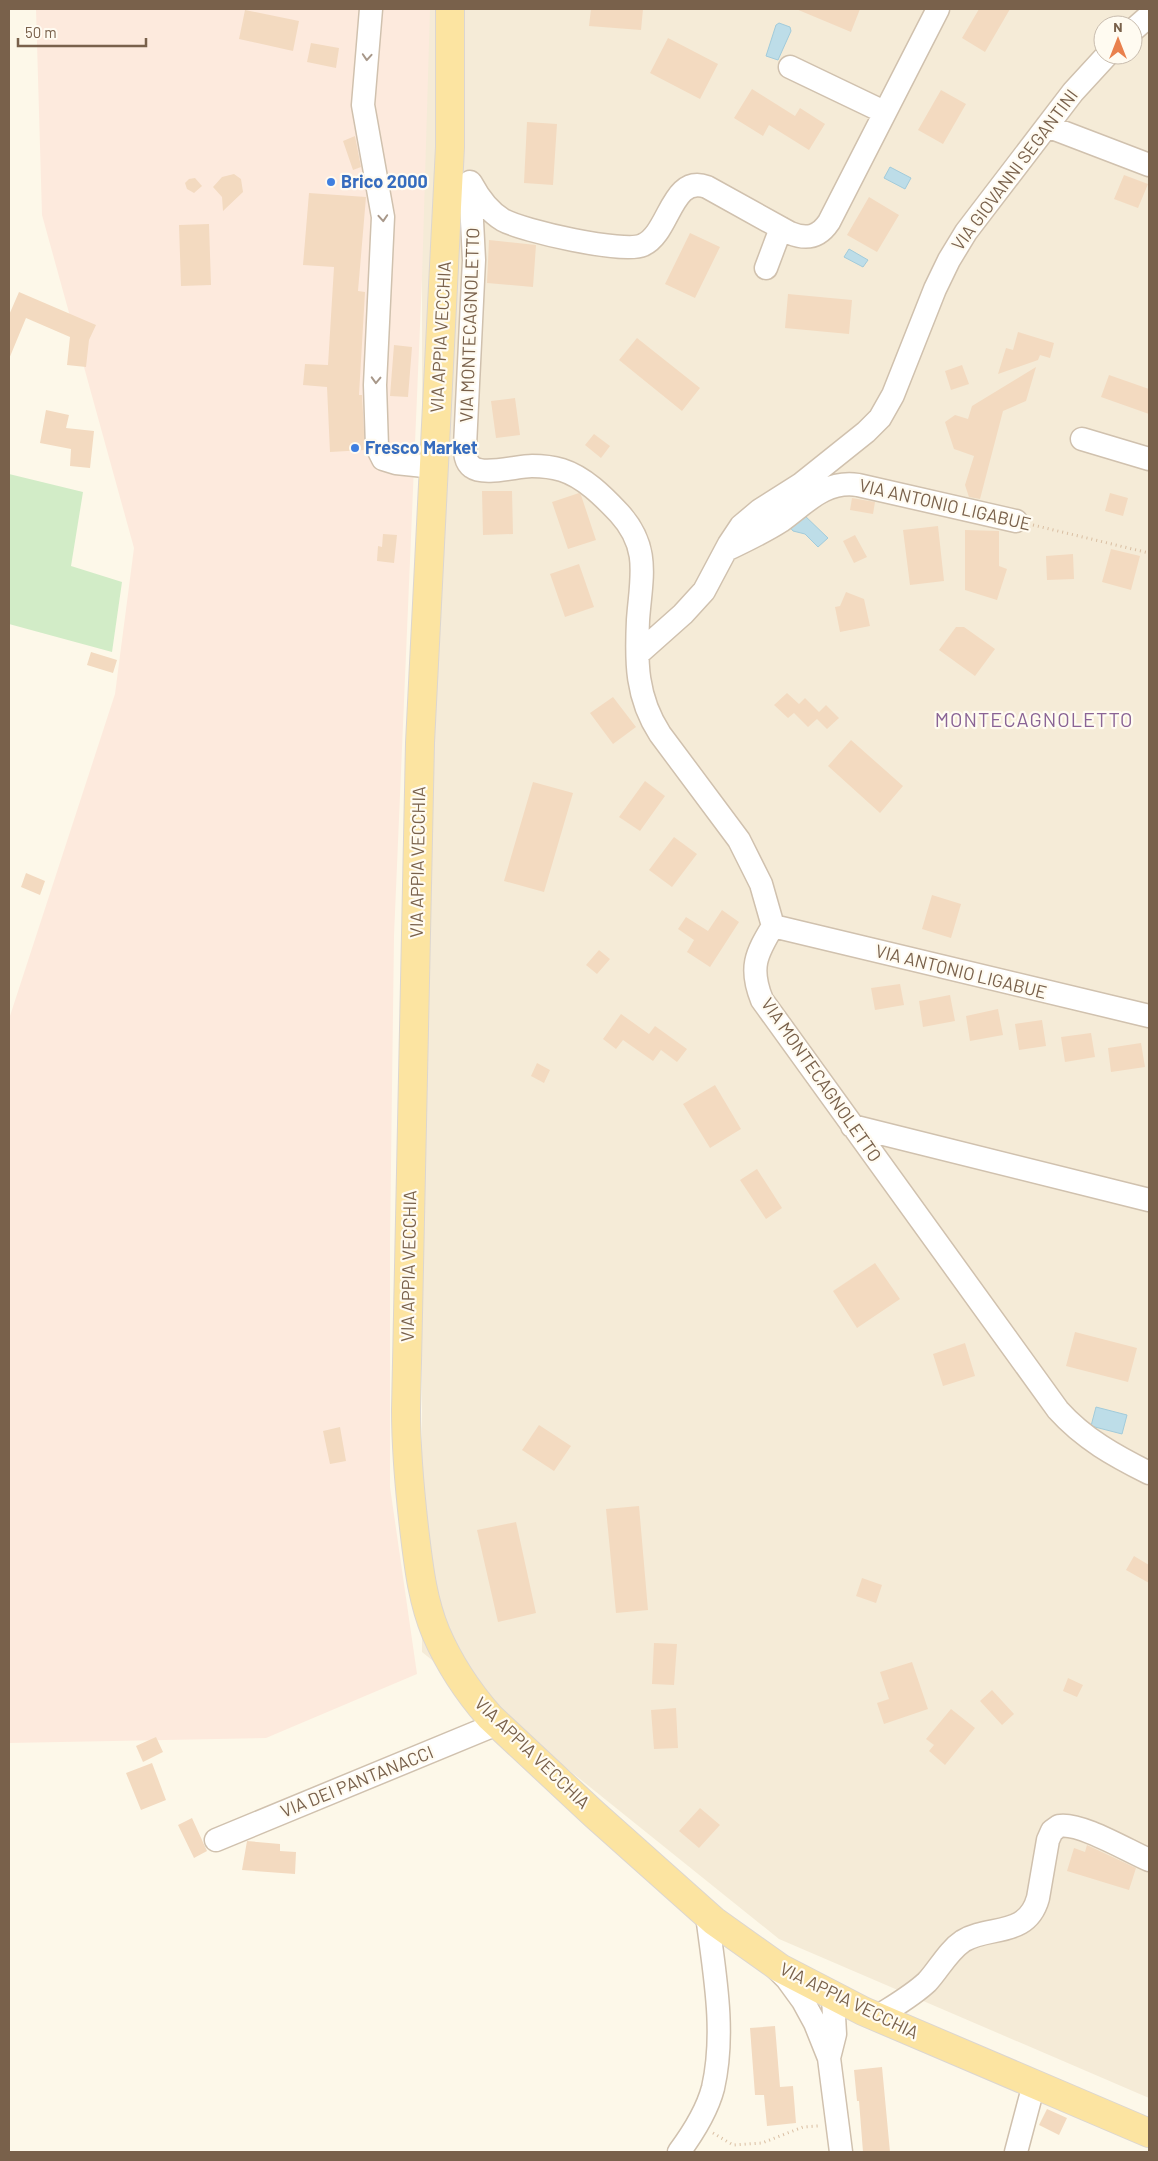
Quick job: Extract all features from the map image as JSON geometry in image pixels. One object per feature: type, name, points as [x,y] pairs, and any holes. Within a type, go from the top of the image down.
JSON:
[{"type":"main road","name":"VIA APPIA VECCHIA","points":[[450,9],[450,147],[420,743],[406,1445],[419,1566],[430,1617],[441,1643],[472,1696],[497,1724],[707,1915],[771,1962],[846,2003],[1149,2133]]},
{"type":"street","points":[[371,9],[364,105],[384,218],[375,385],[377,447],[384,459],[396,463],[434,467]]},
{"type":"street","points":[[450,147],[470,182],[491,211],[509,223],[529,229],[616,248],[636,248],[648,243],[658,233],[681,191],[696,184],[707,187],[796,235],[812,237],[829,222],[938,9]]},
{"type":"street","name":"VIA GIOVANNI SEGANTINI","points":[[638,654],[699,597],[737,532],[746,522],[801,484],[866,432],[880,418],[893,395],[919,324],[949,260],[977,217],[1073,92],[1098,65]]},
{"type":"street","points":[[790,67],[884,112]]},
{"type":"street","points":[[1047,126],[1149,165]]},
{"type":"street","name":"VIA MONTECAGNOLETTO","points":[[470,182],[474,260],[465,446],[468,461],[472,467],[480,471],[539,466],[565,471],[592,487],[619,513],[634,534],[643,562],[638,654],[638,678],[642,698],[652,722],[739,840],[761,884],[773,926],[759,950],[755,963],[755,977],[759,994],[852,1126],[1058,1410],[1080,1432],[1096,1444],[1149,1473]]},
{"type":"street","points":[[766,268],[781,228]]},
{"type":"street","points":[[1082,439],[1149,459]]},
{"type":"street","name":"VIA ANTONIO LIGABUE","points":[[726,550],[780,521],[824,489],[837,484],[858,485],[1016,521]]},
{"type":"street","name":"VIA ANTONIO LIGABUE","points":[[773,926],[1149,1016]]},
{"type":"street","points":[[852,1126],[1149,1200]]},
{"type":"street","name":"VIA DEI PANTANACCI","points":[[216,1840],[497,1724]]},
{"type":"street","points":[[815,2023],[817,1998],[846,2003],[922,1986],[954,1948],[964,1940],[1009,1928],[1027,1918],[1036,1906],[1049,1835],[1059,1826],[1071,1826],[1149,1860]]},
{"type":"street","points":[[679,2152],[697,2124],[712,2089],[718,2055],[718,2014],[707,1915]]},
{"type":"street","points":[[771,1962],[787,1979],[815,2023],[829,2058],[841,2152]]},
{"type":"street","points":[[829,2058],[834,2034],[846,2003]]},
{"type":"street","points":[[1016,2152],[1034,2084]]},
{"type":"path","name":"VIA ANTONIO LIGABUE","points":[[1016,521],[1149,553]]},
{"type":"path","points":[[697,2124],[733,2145],[762,2143],[802,2127],[837,2124]]},
{"type":"shaded area","points":[[36,9],[430,9],[422,279],[394,936],[390,1241],[390,1487],[417,1674],[266,1738],[9,1743],[9,1019],[115,694],[134,548],[42,215]]},
{"type":"shaded area","points":[[422,9],[1149,9],[1149,2098],[779,1939],[422,1652]]},
{"type":"green space","points":[[9,474],[83,492],[71,566],[122,582],[112,652],[9,624]]},
{"type":"water","points":[[779,23],[790,27],[791,31],[778,60],[766,56],[776,25]]},
{"type":"water","points":[[890,167],[911,178],[905,189],[884,178]]},
{"type":"water","points":[[849,249],[868,260],[863,267],[844,257]]},
{"type":"water","points":[[802,513],[828,538],[818,547],[805,534],[793,531],[788,525]]},
{"type":"water","points":[[1096,1407],[1127,1415],[1122,1434],[1091,1426]]},
{"type":"building","points":[[591,9],[643,9],[641,30],[589,26]]},
{"type":"building","points":[[796,9],[860,9],[851,32]]},
{"type":"building","points":[[979,9],[1010,9],[985,52],[962,38]]},
{"type":"building","points":[[245,10],[299,21],[293,51],[239,39]]},
{"type":"building","points":[[668,38],[718,64],[700,99],[650,73]]},
{"type":"building","points":[[311,43],[339,48],[336,68],[307,62]]},
{"type":"building","points":[[752,89],[795,116],[800,108],[825,124],[809,150],[769,125],[763,136],[734,118]]},
{"type":"building","points":[[941,90],[966,104],[943,144],[918,130]]},
{"type":"building","points":[[527,122],[557,124],[553,185],[524,183]]},
{"type":"building","points":[[355,136],[361,167],[353,170],[343,141]]},
{"type":"building","points":[[234,174],[241,179],[243,192],[223,211],[222,197],[213,187],[222,177]]},
{"type":"building","points":[[1124,175],[1148,184],[1138,208],[1114,199]]},
{"type":"building","points":[[195,178],[202,186],[194,193],[187,189],[185,183],[189,179]]},
{"type":"building","points":[[309,193],[366,197],[358,291],[365,292],[359,395],[362,395],[365,450],[330,452],[327,387],[303,385],[305,364],[328,365],[334,267],[303,265]]},
{"type":"building","points":[[869,197],[899,215],[877,252],[847,235]]},
{"type":"building","points":[[209,224],[211,285],[181,286],[179,225]]},
{"type":"building","points":[[690,233],[720,247],[695,298],[665,284]]},
{"type":"building","points":[[489,240],[536,245],[533,287],[487,283]]},
{"type":"building","points":[[19,292],[96,325],[89,340],[86,367],[67,365],[70,337],[26,318],[9,359],[9,315]]},
{"type":"building","points":[[788,294],[852,300],[849,334],[785,328]]},
{"type":"building","points":[[1018,332],[1054,343],[1050,358],[1040,355],[1038,360],[998,374],[1006,348],[1013,350]]},
{"type":"building","points":[[637,338],[700,388],[682,411],[619,360]]},
{"type":"building","points":[[394,345],[412,347],[408,397],[390,396]]},
{"type":"building","points":[[962,365],[969,384],[951,390],[945,371]]},
{"type":"building","points":[[1036,367],[1026,401],[1003,411],[980,499],[969,497],[965,485],[974,456],[954,449],[945,422],[955,415],[968,419],[972,406]]},
{"type":"building","points":[[1109,375],[1149,389],[1149,414],[1101,397]]},
{"type":"building","points":[[515,398],[520,435],[496,438],[491,401]]},
{"type":"building","points":[[46,410],[69,415],[66,428],[94,431],[90,468],[70,466],[71,449],[40,443]]},
{"type":"building","points":[[594,434],[610,446],[601,458],[585,445]]},
{"type":"building","points":[[482,491],[512,491],[513,534],[483,535]]},
{"type":"building","points":[[579,493],[596,540],[568,549],[552,502]]},
{"type":"building","points":[[1110,493],[1128,498],[1123,516],[1105,511]]},
{"type":"building","points":[[852,498],[875,502],[873,514],[850,510]]},
{"type":"building","points":[[938,526],[944,581],[910,585],[903,530]]},
{"type":"building","points":[[965,530],[999,531],[999,566],[1007,569],[997,600],[965,590]]},
{"type":"building","points":[[383,534],[397,535],[394,563],[377,561],[378,546],[382,547]]},
{"type":"building","points":[[855,535],[867,557],[854,563],[843,541]]},
{"type":"building","points":[[1111,549],[1140,556],[1131,590],[1102,582]]},
{"type":"building","points":[[1073,554],[1074,579],[1047,580],[1046,556]]},
{"type":"building","points":[[579,564],[594,607],[565,617],[550,574]]},
{"type":"building","points":[[846,592],[864,599],[870,626],[840,632],[835,607],[840,606]]},
{"type":"building","points":[[956,627],[964,627],[995,649],[975,676],[939,650]]},
{"type":"building","points":[[91,652],[117,660],[113,673],[87,665]]},
{"type":"building","points":[[787,693],[799,704],[805,698],[819,712],[826,705],[839,718],[827,729],[817,719],[808,727],[794,713],[788,718],[774,705]]},
{"type":"building","points":[[613,697],[636,727],[613,744],[590,713]]},
{"type":"building","points":[[851,740],[903,786],[880,813],[828,766]]},
{"type":"building","points":[[645,781],[665,796],[640,831],[619,817]]},
{"type":"building","points":[[533,782],[573,793],[544,892],[504,881]]},
{"type":"building","points":[[674,837],[697,854],[672,887],[649,870]]},
{"type":"building","points":[[26,873],[45,881],[40,895],[21,887]]},
{"type":"building","points":[[932,895],[961,904],[951,938],[922,929]]},
{"type":"building","points":[[722,910],[739,922],[710,967],[687,952],[694,940],[678,929],[686,917],[708,931]]},
{"type":"building","points":[[599,950],[610,959],[597,974],[586,965]]},
{"type":"building","points":[[900,984],[904,1005],[875,1010],[871,988]]},
{"type":"building","points":[[950,995],[955,1021],[923,1027],[919,1001]]},
{"type":"building","points":[[998,1009],[1003,1035],[970,1041],[966,1016]]},
{"type":"building","points":[[621,1014],[649,1034],[655,1026],[687,1049],[677,1062],[661,1050],[653,1061],[623,1040],[616,1049],[603,1039]]},
{"type":"building","points":[[1042,1020],[1046,1046],[1019,1050],[1015,1024]]},
{"type":"building","points":[[1091,1033],[1095,1057],[1065,1062],[1061,1037]]},
{"type":"building","points":[[1141,1043],[1145,1067],[1111,1072],[1108,1048]]},
{"type":"building","points":[[537,1063],[550,1070],[544,1083],[531,1076]]},
{"type":"building","points":[[715,1085],[741,1129],[710,1148],[683,1104]]},
{"type":"building","points":[[757,1169],[782,1208],[766,1219],[740,1180]]},
{"type":"building","points":[[875,1263],[900,1299],[857,1328],[833,1291]]},
{"type":"building","points":[[1075,1332],[1137,1348],[1128,1382],[1066,1366]]},
{"type":"building","points":[[965,1343],[975,1376],[943,1386],[933,1354]]},
{"type":"building","points":[[539,1425],[571,1446],[554,1471],[522,1450]]},
{"type":"building","points":[[340,1427],[346,1461],[330,1464],[323,1431]]},
{"type":"building","points":[[639,1506],[648,1610],[616,1613],[606,1509]]},
{"type":"building","points":[[516,1522],[536,1613],[498,1622],[477,1530]]},
{"type":"building","points":[[1134,1556],[1149,1565],[1149,1583],[1126,1570]]},
{"type":"building","points":[[862,1578],[882,1585],[876,1603],[856,1596]]},
{"type":"building","points":[[654,1643],[677,1644],[674,1685],[652,1684]]},
{"type":"building","points":[[912,1662],[928,1709],[884,1724],[877,1703],[889,1699],[880,1672]]},
{"type":"building","points":[[1068,1678],[1083,1685],[1077,1697],[1063,1691]]},
{"type":"building","points":[[992,1690],[1014,1714],[1002,1725],[980,1701]]},
{"type":"building","points":[[676,1708],[678,1748],[654,1749],[651,1710]]},
{"type":"building","points":[[951,1709],[975,1728],[945,1765],[929,1751],[934,1745],[926,1739]]},
{"type":"building","points":[[156,1737],[163,1752],[143,1762],[136,1746]]},
{"type":"building","points":[[152,1763],[166,1800],[141,1810],[126,1773]]},
{"type":"building","points":[[700,1808],[720,1825],[699,1848],[679,1831]]},
{"type":"building","points":[[192,1818],[207,1851],[194,1858],[178,1825]]},
{"type":"building","points":[[247,1841],[280,1844],[280,1851],[296,1852],[295,1874],[242,1870]]},
{"type":"building","points":[[1087,1845],[1136,1868],[1129,1890],[1067,1871],[1074,1848],[1085,1852]]},
{"type":"building","points":[[775,2026],[780,2087],[793,2086],[796,2123],[767,2126],[764,2095],[755,2095],[750,2028]]},
{"type":"building","points":[[882,2067],[890,2152],[863,2152],[859,2101],[857,2101],[854,2070]]},
{"type":"building","points":[[1047,2109],[1067,2118],[1059,2135],[1039,2125]]},
{"type":"place","name":"Brico 2000","points":[[331,182]]},
{"type":"place","name":"Fresco Market","points":[[355,448]]},
{"type":"district","name":"MONTECAGNOLETTO","points":[[1034,720]]}]
